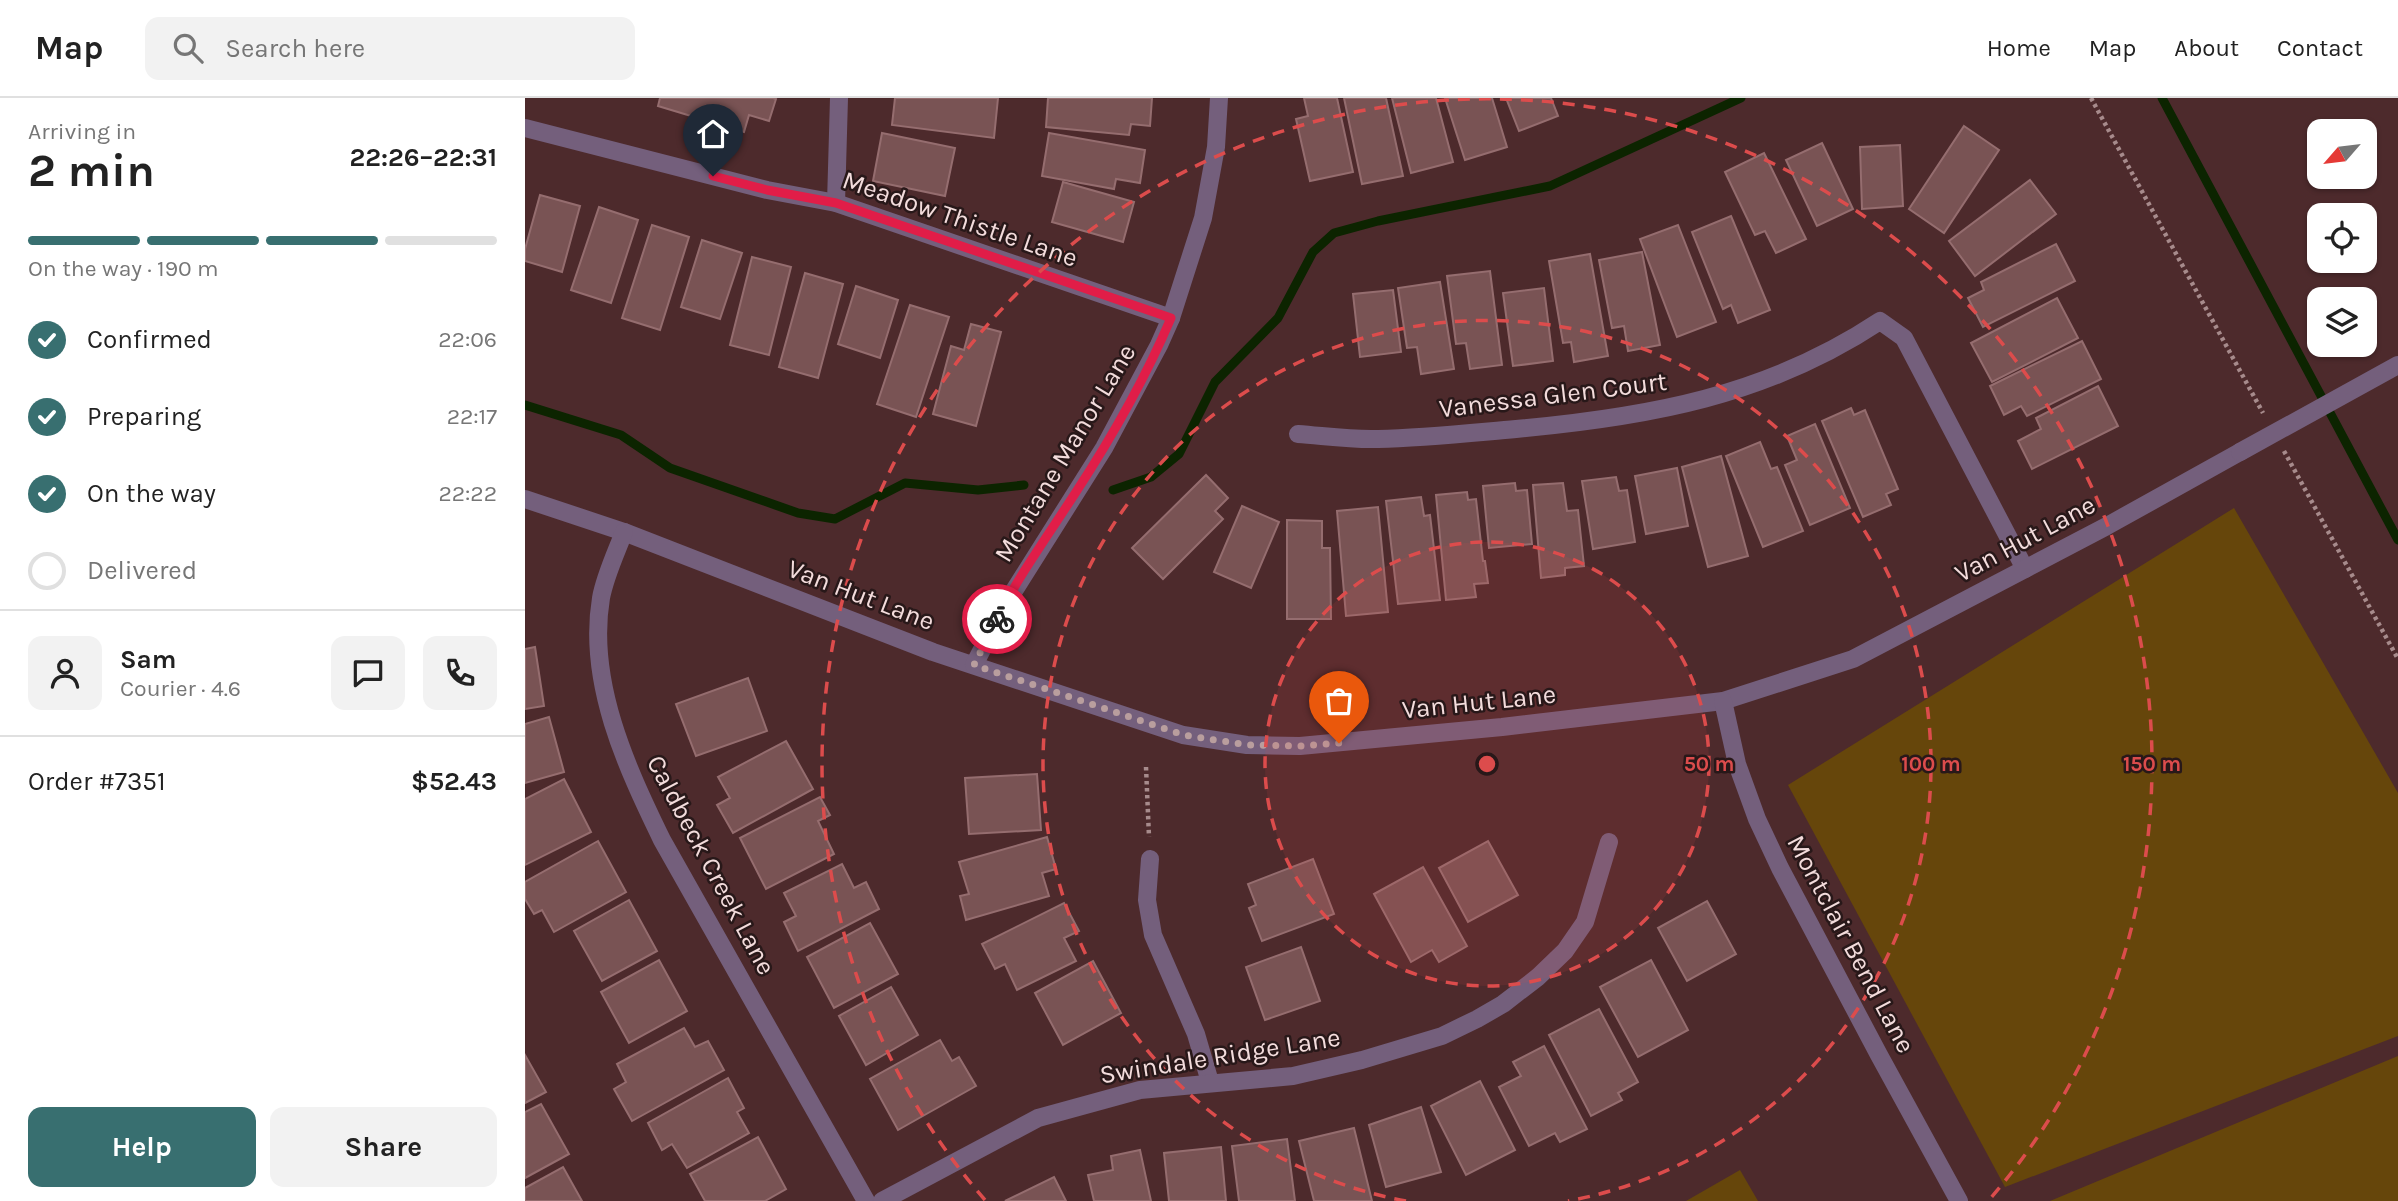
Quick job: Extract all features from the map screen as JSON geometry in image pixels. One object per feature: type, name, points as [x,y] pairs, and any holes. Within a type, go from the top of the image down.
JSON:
[{"type":"street","points":[[836,203],[839,98]]},
{"type":"street","name":"Montane Manor Lane","points":[[974,665],[1005,605],[1104,448],[1171,318],[1203,218],[1216,147],[1219,98]]},
{"type":"street","name":"Meadow Thistle Lane","points":[[525,128],[767,190],[836,203],[1171,318]]},
{"type":"street","name":"Vanessa Glen Court","points":[[1298,435],[1376,439],[1476,432],[1597,422],[1690,404],[1764,382],[1819,357],[1880,321],[1903,338],[2025,569]]},
{"type":"street","name":"Van Hut Lane","points":[[525,499],[624,531],[933,652],[1184,735],[1247,745],[1300,746],[1723,701],[1853,659],[2025,569],[2398,365]]},
{"type":"street","name":"Caldbeck Creek Lane","points":[[624,531],[601,596],[598,632],[603,684],[617,739],[661,839],[866,1201]]},
{"type":"street","name":"Montclair Bend Lane","points":[[1723,701],[1737,764],[1757,819],[1780,868],[1959,1201]]},
{"type":"street","name":"Swindale Ridge Lane","points":[[883,1201],[1038,1118],[1140,1090],[1293,1076],[1362,1060],[1442,1036],[1503,1004],[1538,977],[1565,951],[1585,922],[1609,842]]},
{"type":"street","points":[[1150,859],[1147,900],[1153,935],[1196,1034],[1210,1082]]},
{"type":"path","points":[[2091,98],[2264,414]]},
{"type":"path","points":[[2284,450],[2398,659]]},
{"type":"path","points":[[1146,767],[1150,859]]},
{"type":"shaded area","points":[[2234,508],[2398,793],[2398,1036],[2005,1187],[1788,785]]},
{"type":"shaded area","points":[[2398,1056],[2398,1201],[2050,1201]]},
{"type":"shaded area","points":[[1740,1170],[1758,1201],[1686,1201]]},
{"type":"building","points":[[660,98],[776,99],[769,121],[749,115],[744,132],[658,106]]},
{"type":"building","points":[[895,98],[998,98],[994,138],[892,125]]},
{"type":"building","points":[[1048,98],[1152,98],[1150,126],[1131,124],[1129,135],[1046,127]]},
{"type":"building","points":[[1304,98],[1337,98],[1353,172],[1310,181],[1296,119],[1308,116]]},
{"type":"building","points":[[1344,98],[1386,98],[1403,176],[1362,184]]},
{"type":"building","points":[[1392,98],[1436,98],[1453,162],[1411,173]]},
{"type":"building","points":[[1445,98],[1492,98],[1507,147],[1465,160]]},
{"type":"building","points":[[1506,98],[1551,98],[1558,116],[1519,131]]},
{"type":"building","points":[[1964,126],[1999,150],[1944,233],[1909,209]]},
{"type":"building","points":[[882,133],[955,148],[945,196],[873,181]]},
{"type":"building","points":[[1049,133],[1145,150],[1140,183],[1116,179],[1114,189],[1042,176]]},
{"type":"building","points":[[1822,143],[1853,209],[1817,226],[1786,160]]},
{"type":"building","points":[[1900,145],[1903,206],[1862,209],[1860,147]]},
{"type":"building","points":[[1764,153],[1806,239],[1776,253],[1765,231],[1755,235],[1725,172]]},
{"type":"building","points":[[2030,180],[2056,214],[1975,276],[1949,241]]},
{"type":"building","points":[[1063,182],[1134,202],[1123,242],[1052,222]]},
{"type":"building","points":[[540,195],[580,206],[562,272],[525,261],[525,249]]},
{"type":"building","points":[[599,207],[638,220],[611,303],[571,290]]},
{"type":"building","points":[[1731,216],[1770,310],[1738,323],[1731,305],[1723,309],[1692,232]]},
{"type":"building","points":[[652,225],[689,237],[660,330],[622,318]]},
{"type":"building","points":[[1678,225],[1716,322],[1677,337],[1640,239]]},
{"type":"building","points":[[702,240],[742,253],[720,319],[681,307]]},
{"type":"building","points":[[2056,244],[2075,281],[1983,327],[1968,298],[1984,290],[1981,282]]},
{"type":"building","points":[[1642,252],[1660,345],[1628,351],[1624,326],[1612,328],[1599,260]]},
{"type":"building","points":[[1590,254],[1608,356],[1574,362],[1571,342],[1563,343],[1549,261]]},
{"type":"building","points":[[752,257],[791,267],[769,355],[730,345]]},
{"type":"building","points":[[1490,271],[1502,365],[1470,369],[1466,343],[1456,344],[1447,276]]},
{"type":"building","points":[[805,273],[843,284],[818,378],[779,367]]},
{"type":"building","points":[[1440,282],[1454,369],[1421,374],[1417,347],[1407,348],[1398,288]]},
{"type":"building","points":[[856,286],[898,300],[880,358],[838,344]]},
{"type":"building","points":[[1544,288],[1553,361],[1513,366],[1503,293]]},
{"type":"building","points":[[1393,290],[1401,352],[1360,357],[1353,294]]},
{"type":"building","points":[[2057,298],[2078,338],[1992,382],[1971,343]]},
{"type":"building","points":[[910,305],[949,317],[916,417],[877,404]]},
{"type":"building","points":[[971,324],[1001,332],[976,426],[933,414],[951,346],[964,350]]},
{"type":"building","points":[[2082,341],[2101,379],[2027,416],[2021,406],[2004,415],[1990,386]]},
{"type":"building","points":[[2098,386],[2118,426],[2032,469],[2018,441],[2041,429],[2036,418]]},
{"type":"building","points":[[1851,408],[1854,415],[1865,410],[1898,489],[1886,494],[1891,505],[1863,517],[1822,421]]},
{"type":"building","points":[[1815,424],[1850,508],[1810,525],[1785,465],[1797,460],[1787,436]]},
{"type":"building","points":[[1760,442],[1771,469],[1777,467],[1803,531],[1763,547],[1726,456]]},
{"type":"building","points":[[1721,456],[1748,556],[1708,567],[1682,467]]},
{"type":"building","points":[[1677,468],[1688,526],[1646,534],[1635,476]]},
{"type":"building","points":[[1206,475],[1228,498],[1215,511],[1223,519],[1163,579],[1132,548]]},
{"type":"building","points":[[1616,477],[1619,491],[1627,490],[1635,542],[1593,549],[1582,481]]},
{"type":"building","points":[[1515,483],[1516,491],[1527,490],[1532,544],[1489,548],[1483,486]]},
{"type":"building","points":[[1563,483],[1567,511],[1578,510],[1584,566],[1565,568],[1565,575],[1541,578],[1533,485]]},
{"type":"building","points":[[1467,492],[1468,500],[1476,499],[1488,583],[1474,584],[1476,597],[1446,600],[1436,495]]},
{"type":"building","points":[[1421,497],[1424,516],[1430,515],[1440,600],[1398,604],[1386,501]]},
{"type":"building","points":[[1242,506],[1279,522],[1251,588],[1214,572]]},
{"type":"building","points":[[1378,507],[1388,612],[1346,616],[1337,511]]},
{"type":"building","points":[[1287,520],[1322,521],[1322,548],[1330,548],[1331,619],[1287,619]]},
{"type":"building","points":[[535,647],[544,706],[525,709],[525,649]]},
{"type":"building","points":[[748,678],[767,731],[696,756],[676,704]]},
{"type":"building","points":[[549,717],[564,772],[525,783],[525,724]]},
{"type":"building","points":[[786,741],[813,789],[733,833],[717,805],[730,798],[718,777]]},
{"type":"building","points":[[1037,774],[1041,830],[969,834],[965,778]]},
{"type":"building","points":[[564,779],[591,832],[525,865],[525,799]]},
{"type":"building","points":[[820,797],[830,815],[818,821],[834,854],[766,889],[740,838]]},
{"type":"building","points":[[1047,837],[1056,869],[1042,873],[1049,896],[966,920],[960,896],[969,894],[959,862]]},
{"type":"building","points":[[598,841],[626,892],[554,932],[542,910],[534,914],[525,899],[525,882]]},
{"type":"building","points":[[1488,841],[1518,895],[1468,922],[1439,868]]},
{"type":"building","points":[[1313,859],[1334,914],[1262,941],[1249,908],[1256,905],[1248,884]]},
{"type":"building","points":[[842,864],[854,888],[866,882],[879,909],[798,951],[784,922],[796,916],[784,893]]},
{"type":"building","points":[[1423,867],[1467,946],[1439,962],[1432,950],[1411,962],[1374,894]]},
{"type":"building","points":[[629,900],[657,951],[602,981],[574,931]]},
{"type":"building","points":[[1707,901],[1736,954],[1687,981],[1658,928]]},
{"type":"building","points":[[1064,903],[1079,931],[1064,938],[1076,961],[1017,990],[1005,964],[995,969],[982,944]]},
{"type":"building","points":[[870,923],[898,974],[834,1008],[807,957]]},
{"type":"building","points":[[1301,947],[1320,1001],[1265,1020],[1246,967]]},
{"type":"building","points":[[659,960],[687,1011],[629,1043],[601,992]]},
{"type":"building","points":[[1651,960],[1688,1030],[1638,1057],[1600,987]]},
{"type":"building","points":[[1093,961],[1121,1013],[1063,1045],[1035,993]]},
{"type":"building","points":[[891,987],[918,1035],[866,1065],[839,1016]]},
{"type":"building","points":[[1599,1009],[1638,1082],[1618,1093],[1622,1100],[1591,1116],[1549,1035]]},
{"type":"building","points":[[684,1028],[695,1047],[708,1041],[724,1070],[632,1121],[614,1089],[626,1082],[617,1064]]},
{"type":"building","points":[[940,1040],[952,1061],[959,1057],[976,1086],[898,1130],[870,1079]]},
{"type":"building","points":[[1544,1046],[1587,1129],[1560,1142],[1555,1133],[1529,1146],[1499,1087],[1521,1076],[1513,1062]]},
{"type":"building","points":[[525,1055],[546,1092],[525,1103]]},
{"type":"building","points":[[728,1078],[744,1108],[737,1112],[749,1133],[687,1168],[672,1144],[662,1150],[648,1123]]},
{"type":"building","points":[[1480,1081],[1515,1150],[1466,1175],[1431,1106]]},
{"type":"building","points":[[541,1104],[569,1154],[525,1178],[525,1112]]},
{"type":"building","points":[[1421,1107],[1441,1172],[1386,1187],[1369,1125]]},
{"type":"building","points":[[1354,1128],[1372,1201],[1314,1201],[1299,1141]]},
{"type":"building","points":[[758,1137],[786,1189],[765,1201],[705,1201],[690,1174]]},
{"type":"building","points":[[1287,1139],[1295,1201],[1239,1201],[1232,1146]]},
{"type":"building","points":[[1221,1147],[1226,1201],[1169,1201],[1164,1153]]},
{"type":"building","points":[[1140,1150],[1151,1201],[1094,1201],[1088,1175],[1113,1170],[1111,1156]]},
{"type":"building","points":[[563,1167],[582,1201],[525,1201],[525,1188]]},
{"type":"building","points":[[1054,1177],[1066,1201],[1005,1201]]},
{"type":"waterway","points":[[1113,490],[1151,477],[1179,454],[1215,382],[1278,318],[1313,252],[1334,233],[1378,221],[1550,186],[1741,98]]},
{"type":"waterway","points":[[2162,98],[2398,540]]},
{"type":"waterway","points":[[525,405],[621,435],[670,468],[798,513],[835,519],[905,483],[978,490],[1024,485]]},
{"type":"way so far","points":[[997,619],[974,665],[1184,735],[1247,745],[1300,746],[1339,743]]},
{"type":"route","points":[[713,176],[836,203],[1171,318],[1104,448],[1040,545],[997,619]]}]
